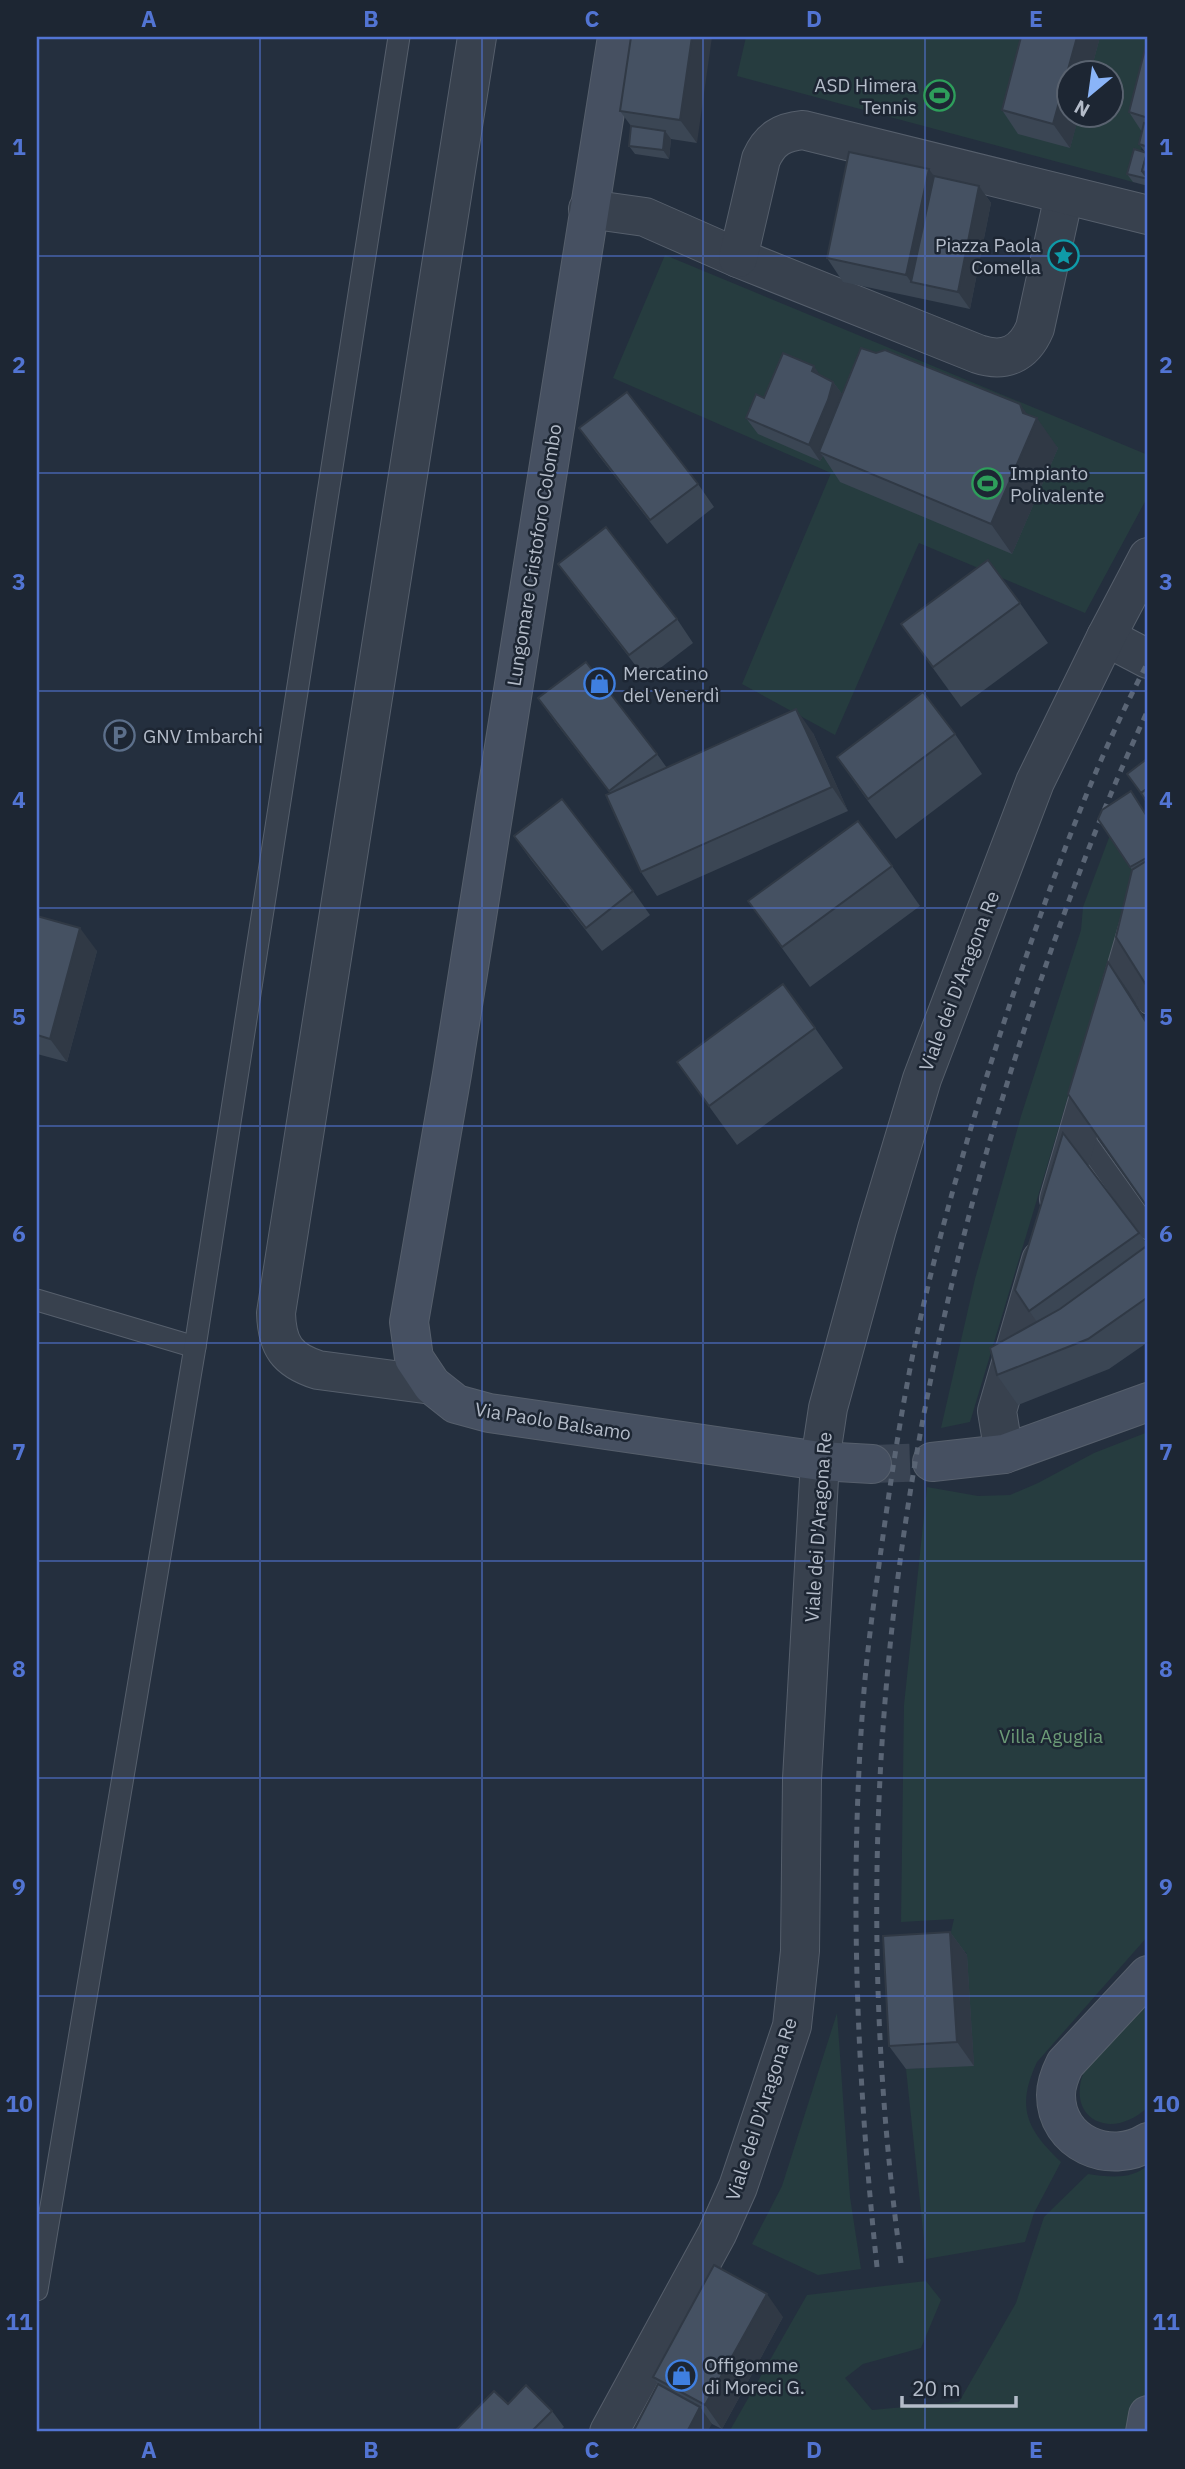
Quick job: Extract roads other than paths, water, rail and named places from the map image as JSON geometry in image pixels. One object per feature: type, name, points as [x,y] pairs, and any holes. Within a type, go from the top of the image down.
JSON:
[{"type":"street","points":[[432,1385],[318,1370],[303,1365],[291,1357],[281,1344],[276,1329],[276,1313],[477,37]]},
{"type":"street","name":"Lungomare Cristoforo Colombo","points":[[452,1074],[617,37]]},
{"type":"street","points":[[738,258],[761,159],[767,146],[789,131],[803,130],[1148,215]]},
{"type":"street","points":[[588,209],[645,217],[738,258],[978,354],[1001,358],[1022,349],[1035,328],[1064,195]]},
{"type":"street","name":"Viale dei D'Aragona Re","points":[[609,2432],[717,2234],[738,2187],[792,2026],[800,1951],[802,1779],[820,1461],[828,1408],[877,1229],[922,1079],[1035,782],[1148,557]]},
{"type":"street","points":[[1106,637],[1148,659]]},
{"type":"street","points":[[1004,1454],[998,1411],[1023,1353],[1078,1131],[1148,894]]},
{"type":"street","name":"Via Paolo Balsamo","points":[[452,1074],[409,1322],[414,1357],[432,1385],[456,1404],[489,1413],[820,1461],[872,1464]]},
{"type":"street","points":[[932,1462],[1004,1454],[1148,1402]]},
{"type":"street","points":[[1148,1975],[1065,2064],[1058,2078],[1056,2094],[1058,2111],[1064,2126],[1091,2149],[1110,2153],[1129,2152],[1148,2142]]},
{"type":"street","points":[[1146,2432],[1148,2415]]},
{"type":"lane","points":[[37,2290],[40,2259],[195,1347],[399,37]]},
{"type":"lane","points":[[1126,967],[1148,1003]]},
{"type":"lane","points":[[1078,1131],[1148,1229]]},
{"type":"lane","points":[[37,1300],[195,1347]]},
{"type":"tunnel","points":[[872,1464],[932,1462]]},
{"type":"railway","points":[[877,2267],[860,2056],[856,1845],[866,1671],[899,1429],[936,1252],[964,1150],[1006,1016],[1053,881],[1088,792],[1148,662]]},
{"type":"railway","points":[[901,2263],[884,2107],[877,1953],[879,1800],[890,1648],[910,1497],[938,1346],[974,1196],[1019,1046],[1078,876],[1148,710]]},
{"type":"place","name":"ASD Himera Tennis","points":[[940,96]]},
{"type":"place","name":"Piazza Paola Comella","points":[[1064,256]]},
{"type":"place","name":"Impianto Polivalente","points":[[987,484]]},
{"type":"place","name":"Mercatino del Venerdì","points":[[600,684]]},
{"type":"place","name":"GNV Imbarchi","points":[[120,736]]},
{"type":"place","name":"Offigomme di Moreci G.","points":[[681,2376]]},
{"type":"park label","name":"Villa Aguglia","points":[[1051,1736]]}]
